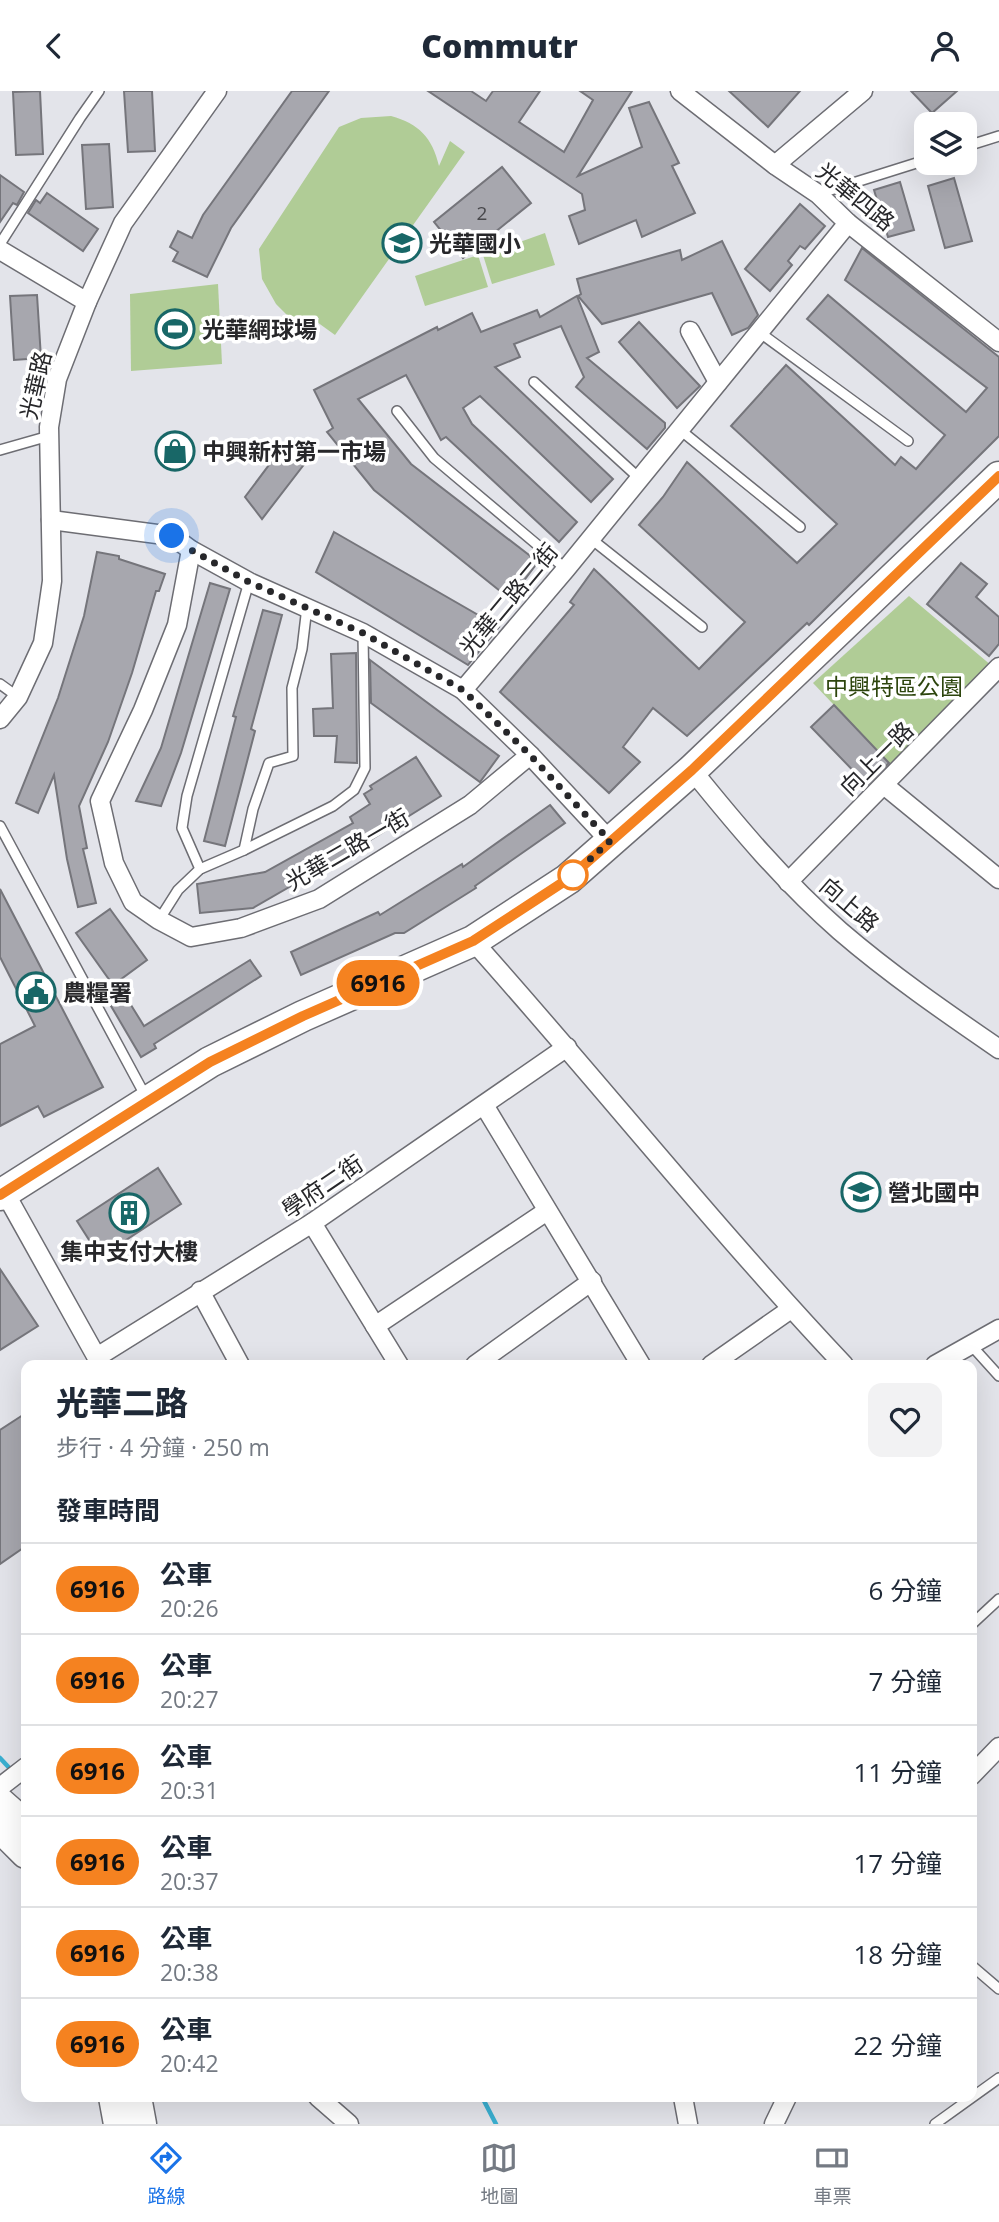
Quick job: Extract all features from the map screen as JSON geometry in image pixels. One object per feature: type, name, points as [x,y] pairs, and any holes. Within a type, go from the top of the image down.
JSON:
[{"type":"main road","points":[[2,1193],[210,1062],[303,1016],[473,941],[568,879],[692,770],[999,477]]},
{"type":"main road","points":[[0,1803],[21,1822]]},
{"type":"main road","points":[[0,1827],[21,1848]]},
{"type":"main road","points":[[115,2102],[119,2124]]},
{"type":"main road","points":[[137,2102],[141,2124]]},
{"type":"street","name":"光華路","points":[[0,719],[18,697],[43,643],[52,581],[49,436],[57,379],[87,302],[123,223],[217,91]]},
{"type":"street","name":"光華四路","points":[[680,91],[775,165],[818,194],[848,223],[999,342]]},
{"type":"street","points":[[775,165],[863,91]]},
{"type":"street","name":"光華二路二街","points":[[463,690],[566,569],[848,223]]},
{"type":"street","points":[[0,250],[87,302]]},
{"type":"street","points":[[690,331],[718,382]]},
{"type":"street","points":[[51,520],[172,536],[191,550],[249,582],[363,633],[463,690],[530,755],[610,841]]},
{"type":"street","name":"光華二路一街","points":[[191,550],[177,625],[143,710],[100,801],[114,863],[133,902],[159,920],[191,937],[241,927],[318,899],[470,806],[530,755]]},
{"type":"street","name":"向上一路","points":[[788,882],[884,785],[992,689],[999,667]]},
{"type":"street","name":"向上路","points":[[692,770],[747,838],[788,882],[841,932],[999,1049]]},
{"type":"street","points":[[884,785],[999,879]]},
{"type":"street","points":[[473,941],[568,1047],[791,1309],[839,1360]]},
{"type":"street","name":"學府二街","points":[[100,1360],[200,1291],[312,1223],[568,1047]]},
{"type":"street","points":[[484,1105],[638,1360]]},
{"type":"street","points":[[2,1193],[98,1360]]},
{"type":"street","points":[[375,1326],[547,1211]]},
{"type":"street","points":[[312,1223],[396,1360]]},
{"type":"street","points":[[482,1360],[592,1282]]},
{"type":"street","points":[[200,1291],[237,1360]]},
{"type":"street","points":[[718,1360],[791,1309]]},
{"type":"street","points":[[944,1360],[999,1329]]},
{"type":"street","points":[[977,1770],[999,1747]]},
{"type":"street","points":[[0,1787],[21,1771]]},
{"type":"street","points":[[324,2102],[349,2124]]},
{"type":"street","points":[[684,2102],[688,2124]]},
{"type":"street","points":[[774,2124],[785,2102]]},
{"type":"lane","points":[[0,244],[99,91]]},
{"type":"lane","points":[[977,143],[999,137]]},
{"type":"lane","points":[[818,194],[914,164]]},
{"type":"lane","points":[[759,332],[908,441]]},
{"type":"lane","points":[[534,382],[639,478]]},
{"type":"lane","points":[[397,411],[434,459],[566,569]]},
{"type":"lane","points":[[679,429],[800,527]]},
{"type":"lane","points":[[0,450],[49,436]]},
{"type":"lane","name":"光華二路二街","points":[[590,538],[702,627]]},
{"type":"lane","points":[[200,869],[182,828],[187,796],[249,582]]},
{"type":"lane","points":[[244,850],[253,809],[269,763],[293,756],[292,688],[302,649],[307,607]]},
{"type":"lane","points":[[159,920],[178,890],[200,869],[333,806],[354,790],[365,768],[363,633]]},
{"type":"lane","points":[[0,684],[18,697]]},
{"type":"lane","points":[[0,826],[148,1101]]},
{"type":"lane","points":[[971,1345],[999,1376]]},
{"type":"lane","points":[[977,1619],[999,1599]]},
{"type":"lane","points":[[977,1970],[999,1989]]},
{"type":"lane","points":[[977,2094],[999,2078]]},
{"type":"lane","points":[[935,2124],[966,2102]]},
{"type":"green space","points":[[391,116],[409,123],[423,133],[439,166],[450,141],[465,152],[335,335],[317,322],[319,318],[304,319],[287,315],[276,304],[262,279],[259,249],[339,127],[361,118]]},
{"type":"green space","points":[[545,233],[555,265],[492,284],[483,255]]},
{"type":"green space","points":[[478,255],[488,287],[425,306],[415,276]]},
{"type":"green space","name":"光華網球場","points":[[218,284],[222,364],[131,371],[130,294]]},
{"type":"green space","name":"中興特區公園","points":[[909,596],[992,666],[893,767],[813,683]]},
{"type":"building","points":[[40,91],[43,154],[16,155],[13,92]]},
{"type":"building","points":[[124,91],[152,91],[155,151],[128,152]]},
{"type":"building","points":[[292,91],[329,91],[231,228],[207,277],[173,261],[178,252],[170,247],[178,231],[192,238],[203,215]]},
{"type":"building","points":[[428,91],[471,91],[486,101],[493,91],[540,91],[519,122],[564,152],[593,100],[580,91],[632,91],[578,176],[642,147],[629,108],[649,102],[679,163],[672,166],[695,213],[642,237],[636,220],[579,244],[569,216],[585,210],[582,194]]},
{"type":"building","points":[[729,91],[800,91],[768,127]]},
{"type":"building","points":[[911,91],[957,91],[933,112]]},
{"type":"building","points":[[109,144],[113,207],[86,209],[82,145]]},
{"type":"building","points":[[502,167],[531,203],[463,258],[434,222]]},
{"type":"building","points":[[0,175],[24,192],[17,205],[13,203],[0,222]]},
{"type":"building","points":[[954,178],[972,241],[945,248],[928,186]]},
{"type":"building","points":[[900,182],[914,230],[888,237],[874,190]]},
{"type":"building","points":[[47,193],[98,229],[83,251],[28,213],[36,200],[40,203]]},
{"type":"building","points":[[800,204],[825,226],[805,249],[800,246],[788,261],[792,265],[770,291],[745,269]]},
{"type":"building","points":[[722,241],[758,315],[748,328],[732,335],[712,293],[602,324],[578,296],[581,294],[577,279],[680,250],[682,260]]},
{"type":"building","points":[[862,248],[999,357],[999,436],[809,625],[807,623],[687,736],[653,708],[623,747],[640,762],[609,793],[500,692],[574,605],[570,602],[594,569],[699,669],[745,622],[639,525],[663,497],[687,462],[797,563],[837,524],[731,426],[786,365],[895,465],[901,457],[916,469],[945,435],[807,319],[828,295],[966,412],[987,388],[845,280]]},
{"type":"building","points":[[37,295],[41,358],[14,360],[10,296]]},
{"type":"building","points":[[577,296],[599,352],[587,358],[665,423],[665,428],[647,449],[576,387],[584,377],[561,326],[514,344],[520,357],[495,367],[613,479],[591,502],[480,396],[463,408],[472,424],[577,522],[559,542],[446,437],[441,440],[406,375],[358,399],[411,464],[538,562],[510,599],[374,490],[327,432],[333,428],[314,390],[437,327],[438,330],[472,313],[481,332],[537,310],[540,317]]},
{"type":"building","points":[[639,322],[700,386],[677,408],[619,342]]},
{"type":"building","points":[[287,441],[309,458],[262,519],[245,497]]},
{"type":"building","points":[[334,532],[499,627],[468,665],[316,572]]},
{"type":"building","points":[[97,552],[119,556],[119,559],[165,574],[159,591],[156,591],[108,742],[79,806],[87,848],[83,849],[96,903],[78,907],[67,859],[54,775],[38,813],[16,803],[58,698],[84,616]]},
{"type":"building","points":[[961,563],[987,584],[976,597],[999,617],[999,644],[989,656],[927,604]]},
{"type":"building","points":[[210,583],[230,589],[181,753],[161,806],[136,801],[161,748]]},
{"type":"building","points":[[263,610],[282,615],[251,729],[255,731],[225,846],[204,841],[236,717],[233,716]]},
{"type":"building","points":[[356,653],[357,763],[335,762],[337,736],[314,736],[313,709],[333,708],[331,654]]},
{"type":"building","points":[[370,660],[499,756],[480,782],[371,703]]},
{"type":"building","points":[[834,705],[889,763],[867,785],[811,727]]},
{"type":"building","points":[[416,757],[441,796],[253,908],[200,913],[197,884],[265,872],[353,823],[350,817],[370,804],[364,794],[372,789],[370,786]]},
{"type":"building","points":[[550,805],[565,823],[475,886],[476,888],[404,933],[395,933],[301,975],[291,952],[378,912],[380,915],[462,864],[463,867]]},
{"type":"building","name":"農糧署","points":[[0,889],[103,1087],[44,1117],[38,1106],[0,1126],[0,1044],[35,1026],[0,957]]},
{"type":"building","points":[[110,909],[147,960],[113,985],[76,933]]},
{"type":"building","points":[[250,960],[261,976],[154,1044],[156,1048],[141,1057],[111,1006],[126,997],[144,1026]]},
{"type":"building","name":"集中支付大樓","points":[[158,1168],[181,1204],[100,1257],[77,1221]]},
{"type":"building","points":[[0,1269],[38,1326],[0,1350]]},
{"type":"building","points":[[21,1416],[21,1549],[0,1564],[0,1430]]},
{"type":"waterway","points":[[0,1758],[14,1773]]},
{"type":"waterway","points":[[485,2102],[496,2124]]},
{"type":"bus line","name":"6916","points":[[0,1195],[210,1062],[303,1016],[473,941],[568,879],[692,770],[999,476]]},
{"type":"place","name":"光華國小","points":[[402,243]]},
{"type":"place","name":"光華網球場","points":[[175,329]]},
{"type":"place","name":"中興新村第一市場","points":[[175,451]]},
{"type":"place","name":"農糧署","points":[[36,992]]},
{"type":"place","name":"營北國中","points":[[861,1192]]},
{"type":"place","name":"集中支付大樓","points":[[129,1213]]},
{"type":"route","points":[[172,536],[191,550],[249,582],[363,633],[463,690],[530,755],[610,841],[568,879],[573,875]]}]
